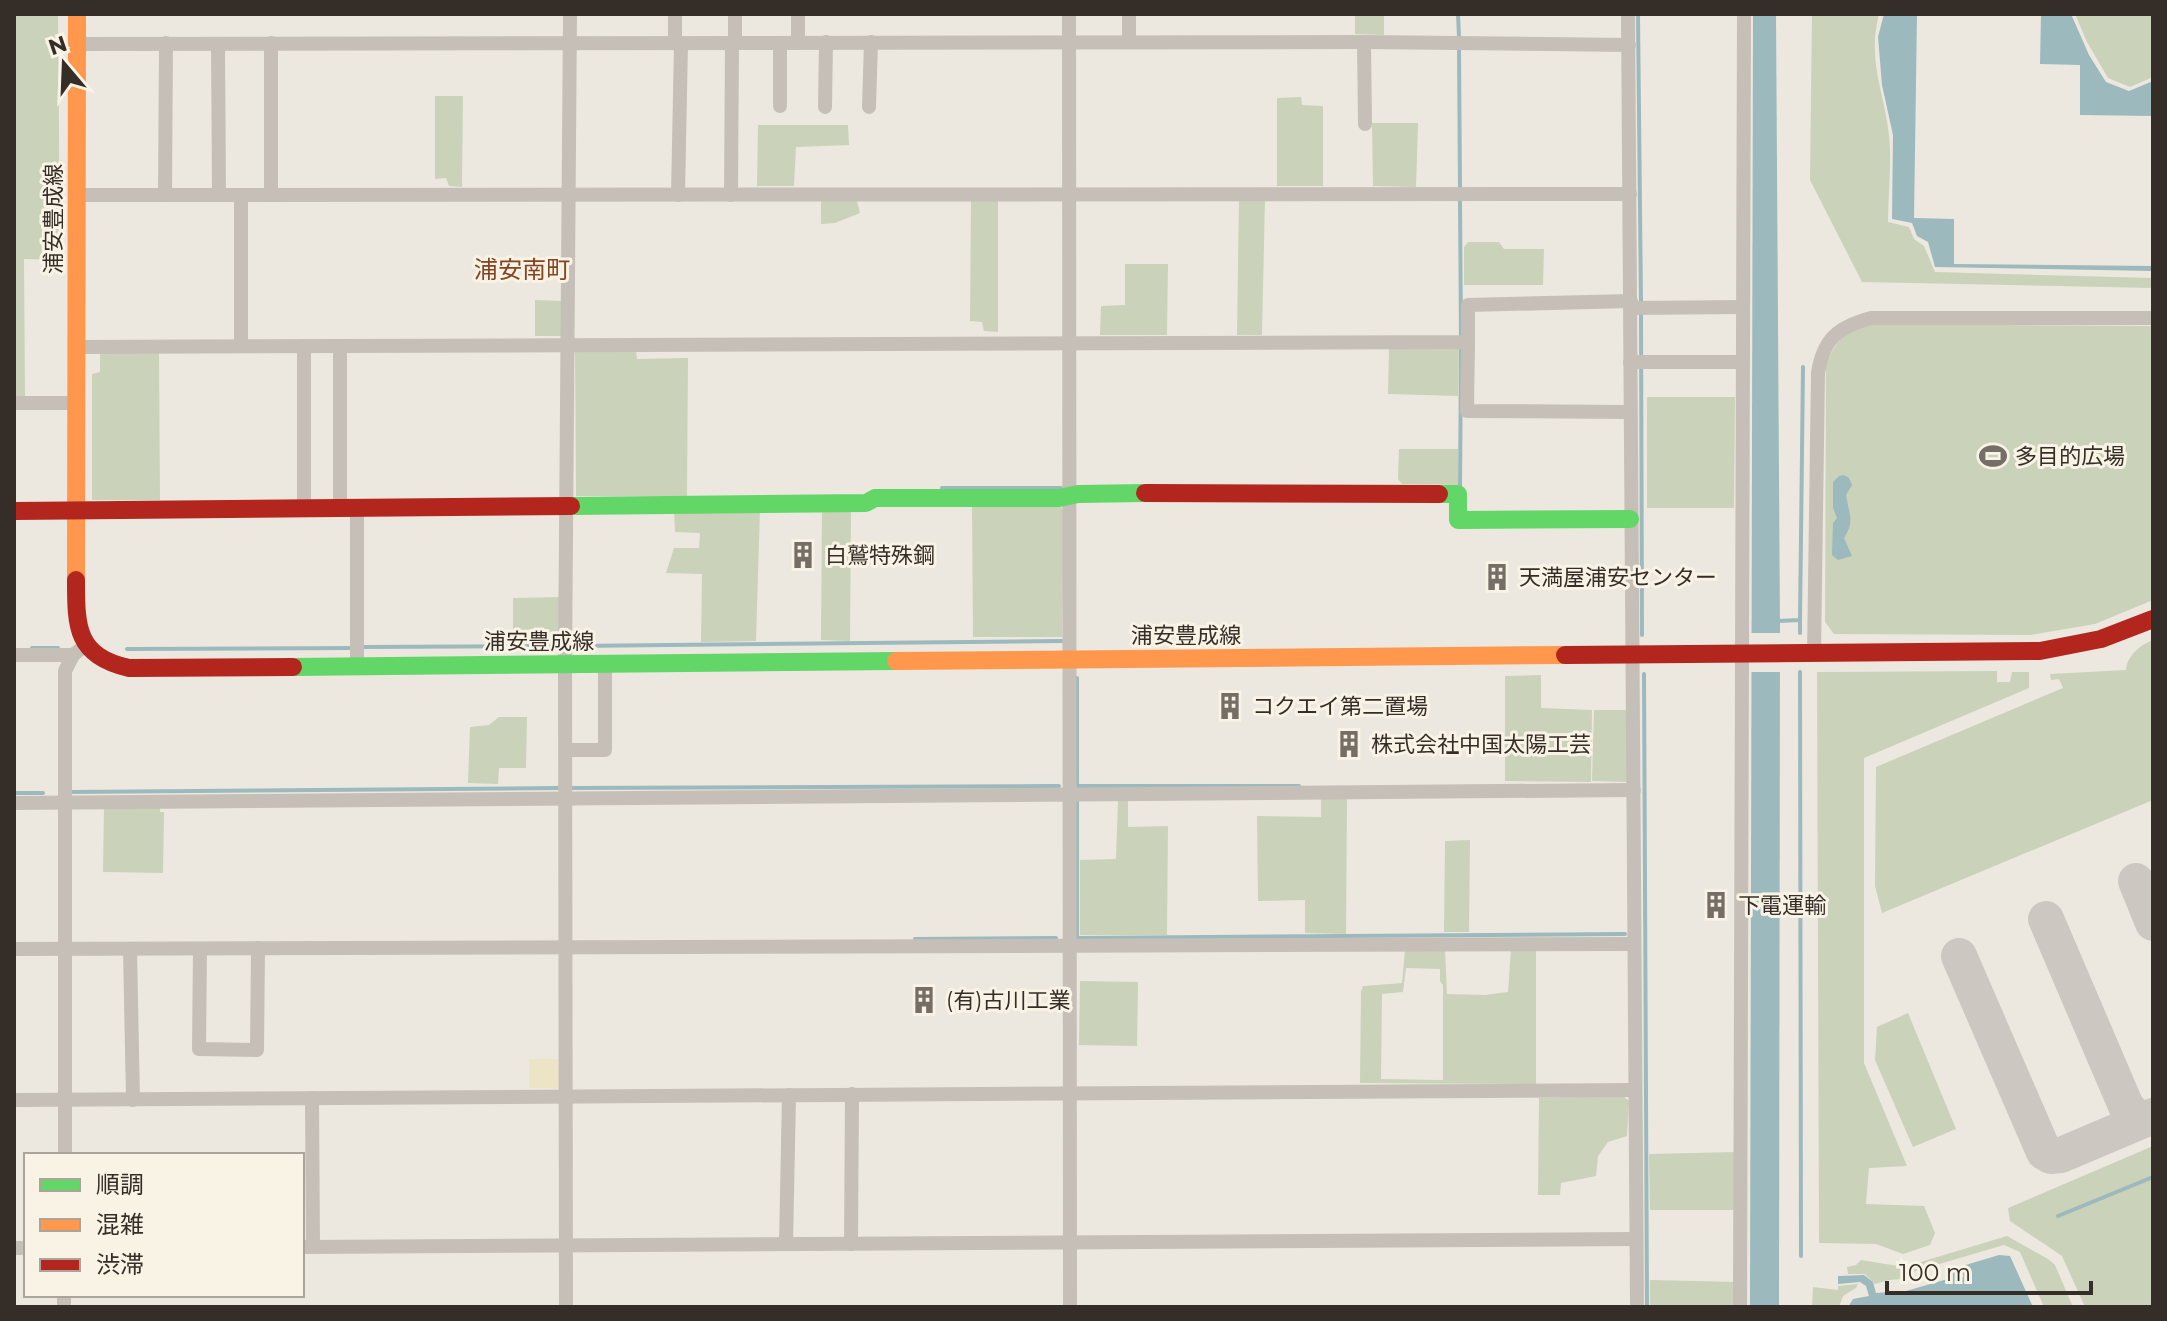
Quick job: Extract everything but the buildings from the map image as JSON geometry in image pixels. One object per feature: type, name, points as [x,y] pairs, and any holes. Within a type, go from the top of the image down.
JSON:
[{"type":"main road","name":"浦安豊成線","points":[[77,14],[76,621],[80,650],[111,665],[129,668],[357,654],[605,665],[2040,651],[2101,639],[2153,619]]},
{"type":"main road","points":[[14,511],[866,503],[875,498],[1173,493],[1458,494],[1458,520],[1630,519]]},
{"type":"street","points":[[566,1307],[565,665],[570,14]]},
{"type":"street","points":[[675,14],[678,191]]},
{"type":"street","points":[[731,191],[735,14]]},
{"type":"street","points":[[798,14],[798,39]]},
{"type":"street","points":[[1069,14],[1070,1307]]},
{"type":"street","points":[[1129,14],[1129,39]]},
{"type":"street","points":[[1628,14],[1630,194],[1638,362],[1630,412],[1637,1307]]},
{"type":"street","points":[[1740,1307],[1744,14]]},
{"type":"street","points":[[78,44],[677,40],[780,43],[798,39],[826,42],[1069,42],[1129,39],[1629,45]]},
{"type":"street","points":[[825,107],[826,42]]},
{"type":"street","points":[[869,107],[871,42]]},
{"type":"street","points":[[1364,42],[1365,124]]},
{"type":"street","points":[[165,195],[166,43]]},
{"type":"street","points":[[271,43],[271,195]]},
{"type":"street","points":[[780,43],[780,106]]},
{"type":"street","points":[[218,44],[219,195]]},
{"type":"street","points":[[76,195],[569,195],[678,191],[1630,194]]},
{"type":"street","points":[[241,195],[241,346]]},
{"type":"street","points":[[1630,412],[1467,411],[1468,305],[1742,307]]},
{"type":"street","points":[[1814,654],[1818,373],[1821,356],[1831,338],[1849,324],[1871,318],[2153,318]]},
{"type":"street","points":[[77,347],[1468,342]]},
{"type":"street","points":[[304,346],[304,507]]},
{"type":"street","points":[[340,346],[357,654]]},
{"type":"street","points":[[1638,362],[1742,362]]},
{"type":"street","points":[[14,403],[77,403]]},
{"type":"street","points":[[14,655],[80,650]]},
{"type":"street","points":[[65,1153],[65,671],[80,650]]},
{"type":"street","points":[[566,750],[605,750],[605,665]]},
{"type":"street","points":[[14,803],[1634,790]]},
{"type":"street","points":[[14,949],[1634,944]]},
{"type":"street","points":[[200,949],[199,1049],[257,1050],[258,948]]},
{"type":"street","points":[[130,949],[133,1100]]},
{"type":"street","points":[[14,1100],[1635,1090]]},
{"type":"street","points":[[851,1244],[852,1094]]},
{"type":"street","points":[[786,1244],[789,1095]]},
{"type":"street","points":[[312,1098],[307,1247],[1636,1239]]},
{"type":"green space","points":[[14,14],[58,14],[60,260],[24,259],[25,396],[14,396]]},
{"type":"green space","points":[[1355,14],[1384,14],[1384,35],[1355,34]]},
{"type":"green space","points":[[1812,14],[1879,14],[1875,47],[1890,146],[1888,222],[1909,227],[1914,239],[1924,246],[1935,272],[2153,278],[2153,288],[1862,282],[1810,180]]},
{"type":"green space","points":[[2075,14],[2153,14],[2153,77],[2130,87],[2108,78]]},
{"type":"green space","points":[[435,96],[463,96],[462,187],[449,186],[446,178],[435,179]]},
{"type":"green space","points":[[1301,97],[1302,105],[1323,106],[1323,186],[1277,186],[1277,98]]},
{"type":"green space","points":[[1372,123],[1418,123],[1416,187],[1373,186]]},
{"type":"green space","points":[[758,125],[848,125],[849,145],[796,147],[794,186],[757,186]]},
{"type":"green space","points":[[1239,199],[1265,199],[1262,335],[1237,335]]},
{"type":"green space","points":[[998,200],[998,332],[984,331],[982,322],[970,321],[971,201]]},
{"type":"green space","points":[[821,201],[857,201],[860,213],[835,223],[821,224]]},
{"type":"green space","points":[[1468,242],[1499,242],[1504,249],[1544,249],[1543,285],[1464,285],[1464,247]]},
{"type":"green space","points":[[1125,264],[1168,264],[1167,335],[1100,335],[1101,306],[1125,305]]},
{"type":"green space","points":[[535,300],[562,301],[561,336],[535,336]]},
{"type":"green space","points":[[1875,324],[2153,326],[2153,600],[2095,624],[2030,635],[1834,634],[1825,622],[1826,364],[1844,336]]},
{"type":"green space","points":[[1459,347],[1458,396],[1388,394],[1389,349]]},
{"type":"green space","points":[[575,350],[636,350],[637,359],[688,358],[687,496],[576,496]]},
{"type":"green space","points":[[100,352],[159,352],[160,500],[92,500],[92,374],[100,372]]},
{"type":"green space","points":[[1647,397],[1735,397],[1734,508],[1647,508]]},
{"type":"green space","points":[[1399,449],[1458,449],[1458,485],[1402,484],[1398,479]]},
{"type":"green space","points":[[972,505],[1061,507],[1064,512],[1062,637],[973,637]]},
{"type":"green space","points":[[851,506],[850,641],[821,640],[822,507]]},
{"type":"green space","points":[[674,508],[760,509],[756,641],[701,642],[702,574],[666,573],[674,548],[699,548],[700,533],[675,532]]},
{"type":"green space","points":[[562,597],[560,644],[513,643],[513,598]]},
{"type":"green space","points":[[2153,640],[2153,800],[1882,913],[1875,886],[1876,767],[2063,688],[2059,679],[2051,680],[2050,674],[2126,670],[2135,652]]},
{"type":"green space","points":[[1997,671],[1997,682],[2010,682],[2012,672],[2029,672],[2029,688],[1864,758],[1864,1063],[1907,1166],[1869,1168],[1866,1204],[1924,1206],[1935,1233],[1930,1245],[1903,1254],[1876,1244],[1819,1243],[1817,672]]},
{"type":"green space","points":[[1541,675],[1541,708],[1592,710],[1591,782],[1505,781],[1505,676]]},
{"type":"green space","points":[[1594,710],[1627,710],[1627,782],[1592,781]]},
{"type":"green space","points":[[499,717],[527,717],[526,768],[499,768],[498,784],[468,783],[470,727],[489,725]]},
{"type":"green space","points":[[1321,799],[1347,799],[1346,934],[1305,933],[1305,900],[1258,901],[1257,816],[1321,817]]},
{"type":"green space","points":[[1118,800],[1128,800],[1128,827],[1168,826],[1167,935],[1080,935],[1080,860],[1116,859]]},
{"type":"green space","points":[[160,806],[160,812],[164,812],[163,873],[103,872],[104,807]]},
{"type":"green space","points":[[1470,840],[1469,932],[1444,932],[1445,841]]},
{"type":"green space","points":[[1511,949],[1536,949],[1536,1084],[1360,1083],[1361,991],[1363,986],[1402,983],[1405,950],[1445,950],[1447,994],[1508,992]],"holes":[[[1406,968],[1440,969],[1443,985],[1443,1080],[1381,1079],[1382,994],[1403,992]]]},
{"type":"green space","points":[[1080,981],[1138,982],[1137,1046],[1079,1045]]},
{"type":"green space","points":[[1908,1013],[1956,1129],[1913,1147],[1875,1060],[1877,1027]]},
{"type":"green space","points":[[1623,1096],[1629,1101],[1627,1136],[1608,1142],[1598,1156],[1596,1176],[1561,1183],[1560,1195],[1538,1195],[1539,1098]]},
{"type":"green space","points":[[2153,1146],[2153,1307],[2085,1307],[2062,1256],[2010,1221],[2008,1208]]},
{"type":"green space","points":[[1737,1152],[1737,1210],[1650,1210],[1649,1154]]},
{"type":"green space","points":[[2007,1236],[2055,1265],[2073,1307],[2044,1307],[2020,1252],[2004,1245],[1912,1272],[1914,1278],[1875,1284],[1865,1274],[1848,1274],[1847,1267],[1861,1260],[1904,1267]]},
{"type":"green space","points":[[1650,1280],[1737,1282],[1736,1307],[1650,1307]]},
{"type":"green space","points":[[1858,1284],[1843,1296],[1839,1307],[1812,1307],[1813,1287],[1838,1290],[1838,1286]]},
{"type":"sand","points":[[529,1059],[560,1059],[560,1088],[529,1088]]},
{"type":"water","points":[[1753,14],[1776,14],[1780,629],[1779,1307],[1750,1307]]},
{"type":"water","points":[[1884,14],[1917,14],[1914,218],[1954,219],[1954,264],[2153,266],[2153,271],[1935,267],[1928,242],[1917,236],[1912,223],[1892,219],[1893,135],[1882,85],[1878,37]]},
{"type":"water","points":[[2041,14],[2071,14],[2089,55],[2106,82],[2129,91],[2153,81],[2153,116],[2080,115],[2080,65],[2040,64]]},
{"type":"water","points":[[1844,475],[1852,485],[1846,495],[1850,522],[1844,538],[1852,556],[1838,560],[1832,555],[1833,523],[1837,518],[1833,508],[1833,482]]},
{"type":"water","points":[[1999,1255],[2010,1256],[2033,1307],[1848,1307],[1853,1299],[1869,1296],[1866,1286],[1860,1282],[1838,1284],[1838,1276],[1864,1275],[1873,1282],[1876,1293],[1906,1291],[1951,1278],[1949,1270]]},
{"type":"pier","points":[[1749,633],[1784,633],[1784,672],[1749,672]]},
{"type":"waterway","points":[[1458,14],[1459,37]]},
{"type":"waterway","points":[[1638,14],[1641,304]]},
{"type":"waterway","points":[[1459,49],[1460,190]]},
{"type":"waterway","points":[[1460,201],[1461,338]]},
{"type":"waterway","points":[[1641,312],[1642,635]]},
{"type":"waterway","points":[[1460,487],[1461,350]]},
{"type":"waterway","points":[[1778,621],[1800,620],[1803,367]]},
{"type":"waterway","points":[[942,488],[1061,488]]},
{"type":"waterway","points":[[1800,620],[1800,633]]},
{"type":"waterway","points":[[573,646],[1062,641]]},
{"type":"waterway","points":[[362,647],[557,646]]},
{"type":"waterway","points":[[32,648],[58,648]]},
{"type":"waterway","points":[[127,649],[353,648]]},
{"type":"waterway","points":[[1800,672],[1801,1256]]},
{"type":"waterway","points":[[1644,674],[1647,1307]]},
{"type":"waterway","points":[[1077,678],[1077,786],[1299,786]]},
{"type":"waterway","points":[[571,788],[1059,786]]},
{"type":"waterway","points":[[71,792],[559,788]]},
{"type":"waterway","points":[[14,793],[43,793]]},
{"type":"waterway","points":[[1077,802],[1077,938],[1625,934]]},
{"type":"waterway","points":[[915,939],[1056,938]]},
{"type":"waterway","points":[[2058,1216],[2153,1177]]},
{"type":"taxiway","points":[[2136,881],[2153,923]]},
{"type":"taxiway","points":[[2046,919],[2126,1106],[2135,1117],[2148,1118]]},
{"type":"taxiway","points":[[1959,956],[2044,1152],[2051,1156],[2061,1155],[2153,1116]]},
{"type":"traffic: fast","points":[[571,506],[866,503],[875,498],[1059,498],[1078,494],[1145,493]]},
{"type":"traffic: fast","points":[[1439,494],[1458,494],[1458,520],[1630,519]]},
{"type":"traffic: fast","points":[[293,667],[896,661]]},
{"type":"traffic: slow","points":[[76,580],[77,14]]},
{"type":"traffic: slow","points":[[896,661],[1565,655]]},
{"type":"traffic: jam","points":[[1145,493],[1439,494]]},
{"type":"traffic: jam","points":[[14,511],[571,506]]},
{"type":"traffic: jam","points":[[76,580],[77,612],[83,637],[98,656],[112,663],[129,668],[293,667]]},
{"type":"traffic: jam","points":[[1565,655],[2040,651],[2101,639],[2153,619]]},
{"type":"place","name":"多目的広場","points":[[1993,456]]},
{"type":"place","name":"白鷲特殊鋼","points":[[803,555]]},
{"type":"place","name":"天満屋浦安センター","points":[[1497,577]]},
{"type":"place","name":"コクエイ第二置場","points":[[1230,706]]},
{"type":"place","name":"株式会社中国太陽工芸","points":[[1349,744]]},
{"type":"place","name":"下電運輸","points":[[1716,905]]},
{"type":"place","name":"(有)古川工業","points":[[924,1000]]},
{"type":"district","name":"浦安南町","points":[[522,269]]}]
